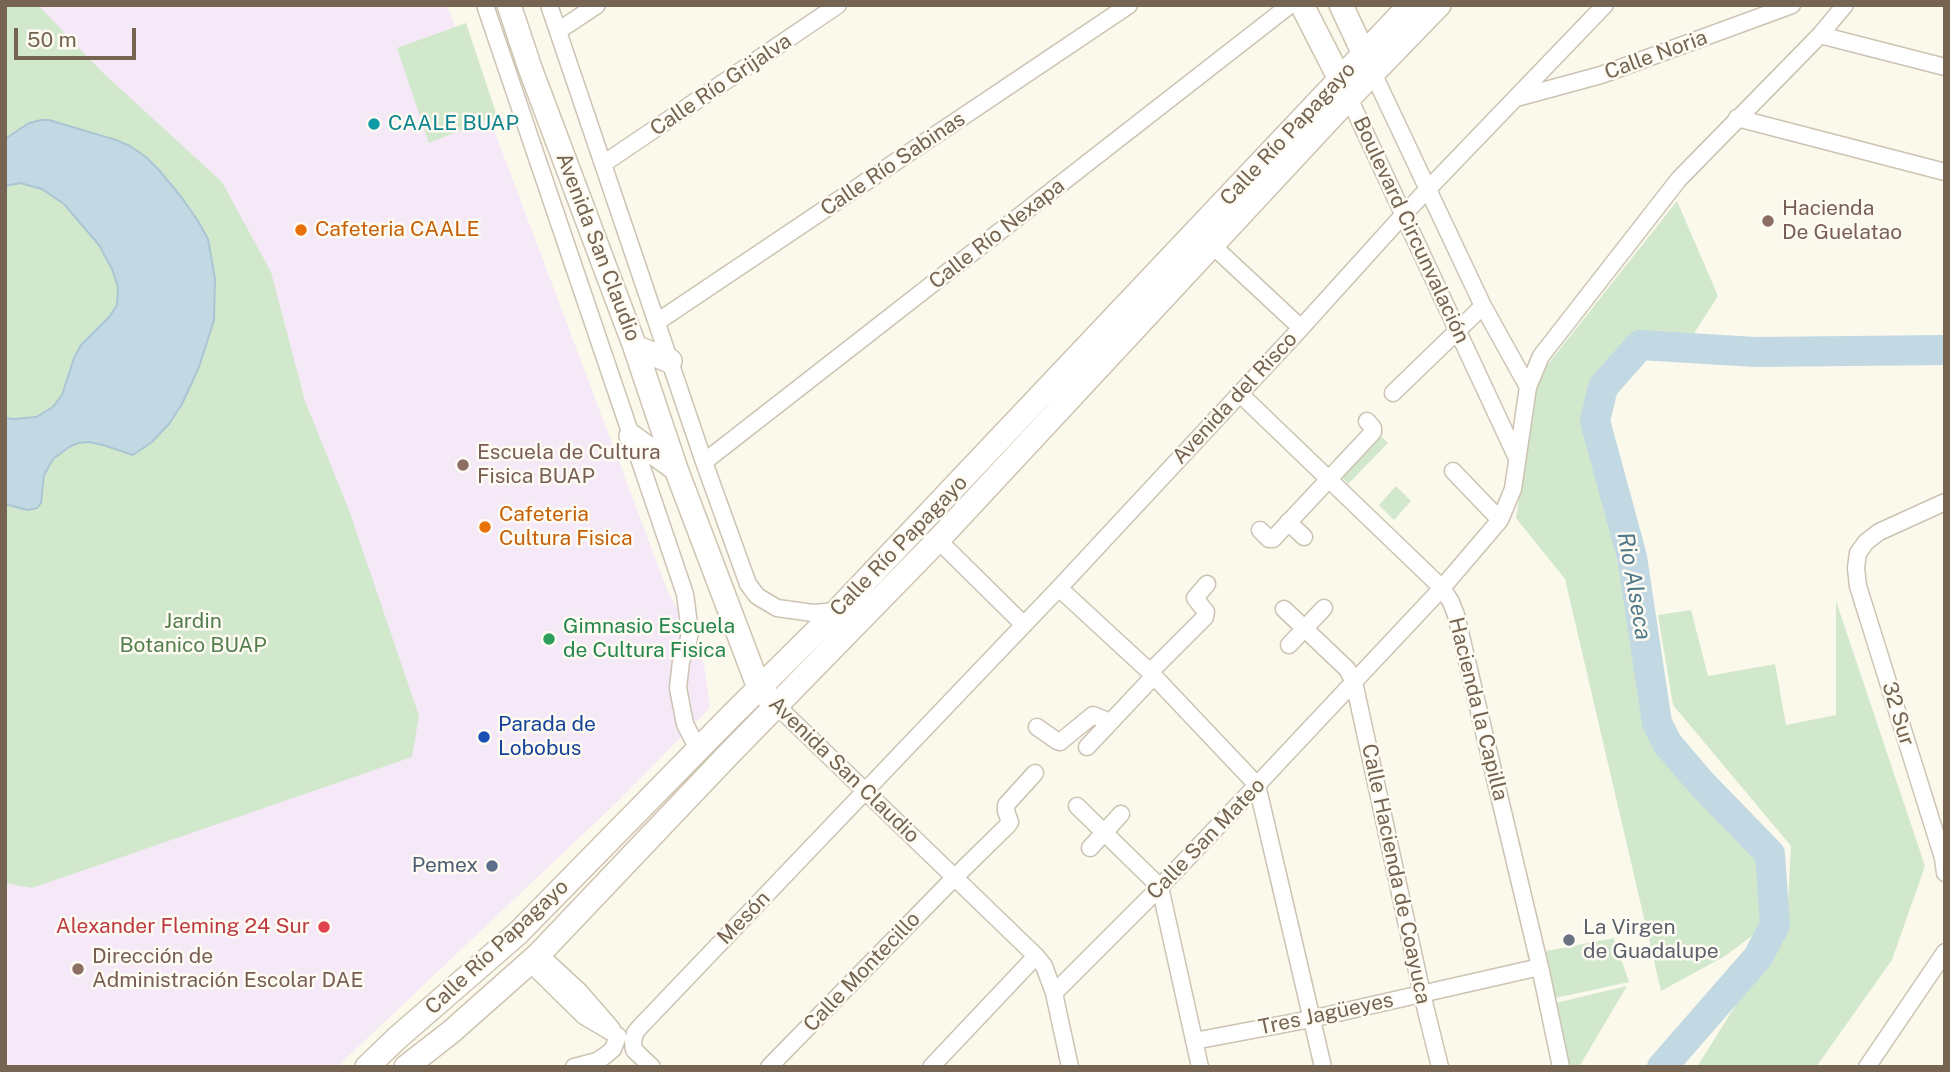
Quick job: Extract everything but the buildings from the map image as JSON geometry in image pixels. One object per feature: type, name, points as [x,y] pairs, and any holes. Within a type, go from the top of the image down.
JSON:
[{"type":"main road","name":"Avenida San Claudio","points":[[509,5],[635,347],[676,469],[759,688],[777,706]]},
{"type":"main road","name":"Boulevard Circunvalación","points":[[1301,5],[1345,89]]},
{"type":"main road","name":"Boulevard Circunvalación","points":[[1341,5],[1369,64]]},
{"type":"main road","name":"Calle Río Papagayo","points":[[1369,64],[1410,5]]},
{"type":"main road","name":"Calle Río Papagayo","points":[[367,1067],[518,933],[837,611],[1369,64],[1439,5]]},
{"type":"main road","name":"Calle Río Papagayo","points":[[406,1067],[451,1032],[535,958],[937,540],[1213,246],[1345,89]]},
{"type":"main road","points":[[635,347],[670,361]]},
{"type":"main road","points":[[631,436],[676,469]]},
{"type":"street","name":"Avenida San Claudio","points":[[485,5],[685,594],[690,632],[679,673],[678,688],[685,724],[698,749]]},
{"type":"street","name":"Avenida San Claudio","points":[[549,5],[748,584],[757,596],[777,608],[813,613],[837,611]]},
{"type":"street","points":[[558,31],[597,5]]},
{"type":"street","name":"Calle Río Grijalva","points":[[603,164],[838,5]]},
{"type":"street","name":"Calle Río Sabinas","points":[[657,322],[1129,5]]},
{"type":"street","name":"Calle Río Nexapa","points":[[704,462],[1290,5]]},
{"type":"street","name":"Avenida del Risco","points":[[866,791],[1059,588],[1404,214],[1605,5]]},
{"type":"street","name":"Calle Noria","points":[[1517,97],[1601,75],[1793,5]]},
{"type":"street","name":"Calle San Mateo","points":[[1054,993],[1257,785],[1442,587],[1500,520],[1513,489],[1528,387],[1541,356],[1679,179],[1820,35],[1845,5]]},
{"type":"street","points":[[1820,35],[1945,67]]},
{"type":"street","name":"Boulevard Circunvalación","points":[[1369,64],[1483,306],[1528,387]]},
{"type":"street","name":"Boulevard Circunvalación","points":[[1345,89],[1517,458]]},
{"type":"street","points":[[1737,118],[1945,172]]},
{"type":"street","points":[[1213,246],[1301,328]]},
{"type":"street","points":[[1393,393],[1457,328],[1483,306]]},
{"type":"street","name":"Hacienda la Capilla","points":[[1239,393],[1442,587],[1451,602],[1540,967],[1561,1067]]},
{"type":"street","points":[[1260,530],[1271,540],[1328,480],[1370,425]]},
{"type":"street","points":[[1452,471],[1500,520]]},
{"type":"street","name":"32 Sur","points":[[1945,502],[1879,532],[1866,542],[1858,553],[1856,568],[1858,586],[1943,858],[1945,873]]},
{"type":"street","points":[[1289,522],[1304,537]]},
{"type":"street","points":[[937,540],[1024,625]]},
{"type":"street","points":[[1087,747],[1206,615],[1195,598],[1207,584]]},
{"type":"street","points":[[1059,588],[1152,674],[1257,785],[1323,1067]]},
{"type":"street","points":[[1289,645],[1324,608]]},
{"type":"street","points":[[1284,609],[1347,669],[1354,682]]},
{"type":"street","name":"Calle Hacienda de Coayuca","points":[[1354,682],[1440,1067]]},
{"type":"street","name":"Avenida San Claudio","points":[[777,706],[1036,956],[1044,966],[1054,993],[1070,1067]]},
{"type":"street","points":[[1037,727],[1060,741],[1093,715],[1110,722]]},
{"type":"street","name":"Calle Montecillo","points":[[769,1067],[1009,825],[1006,806],[1035,773]]},
{"type":"street","name":"Mesón","points":[[652,1067],[634,1050],[635,1033],[866,791]]},
{"type":"street","points":[[1077,806],[1160,887],[1200,1067]]},
{"type":"street","points":[[1090,848],[1121,814]]},
{"type":"street","points":[[1867,1067],[1945,952]]},
{"type":"street","points":[[931,1067],[1036,956]]},
{"type":"street","points":[[535,958],[584,1016],[618,1036],[613,1049],[606,1055],[597,1061],[575,1067]]},
{"type":"street","name":"Tres Jagüeyes","points":[[1194,1041],[1311,1019],[1540,967]]},
{"type":"shaded area","points":[[5,5],[447,5],[668,592],[689,629],[704,664],[710,708],[619,800],[337,1067],[5,1067]]},
{"type":"green space","name":"Jardin Botanico BUAP","points":[[5,5],[38,5],[101,71],[222,182],[271,272],[305,401],[349,510],[419,716],[412,757],[32,888],[5,883]]},
{"type":"green space","points":[[466,23],[497,116],[429,143],[397,48]]},
{"type":"green space","points":[[1677,201],[1718,296],[1691,338],[1641,337],[1587,405],[1650,729],[1763,865],[1764,927],[1725,956],[1661,991],[1565,579],[1516,518],[1537,378]]},
{"type":"green space","points":[[1379,434],[1388,443],[1348,484],[1339,474]]},
{"type":"green space","points":[[1396,486],[1411,501],[1394,520],[1379,505]]},
{"type":"green space","points":[[1836,601],[1925,866],[1892,960],[1816,1067],[1697,1067],[1787,923],[1791,846],[1673,705],[1658,615],[1691,610],[1708,676],[1775,664],[1786,725],[1836,715]]},
{"type":"green space","points":[[1614,938],[1629,982],[1551,999],[1541,952]]},
{"type":"green space","points":[[1627,986],[1579,1067],[1567,1067],[1551,1004]]},
{"type":"water","points":[[41,120],[116,140],[146,157],[159,170],[182,198],[208,239],[215,279],[214,320],[199,367],[182,404],[169,424],[152,442],[133,455],[89,442],[69,447],[53,459],[44,475],[41,503],[37,508],[27,510],[5,504],[5,418],[36,417],[53,407],[62,395],[81,345],[110,316],[117,305],[118,287],[99,245],[64,204],[42,189],[20,183],[5,186],[5,139],[29,123]]},
{"type":"waterway","name":"Rio Alseca","points":[[1662,1067],[1758,957],[1775,925],[1770,854],[1701,783],[1667,743],[1657,723],[1632,557],[1595,421],[1603,387],[1640,345],[1755,352],[1945,350]]},
{"type":"place","name":"CAALE BUAP","points":[[374,124]]},
{"type":"place","name":"Hacienda De Guelatao","points":[[1768,221]]},
{"type":"place","name":"Cafeteria CAALE","points":[[301,230]]},
{"type":"place","name":"Escuela de Cultura Fisica BUAP","points":[[463,465]]},
{"type":"place","name":"Cafeteria Cultura Fisica","points":[[485,527]]},
{"type":"place","name":"Gimnasio Escuela de Cultura Fisica","points":[[549,639]]},
{"type":"place","name":"Parada de Lobobus","points":[[484,737]]},
{"type":"place","name":"Pemex","points":[[492,866]]},
{"type":"place","name":"Alexander Fleming 24 Sur","points":[[324,927]]},
{"type":"place","name":"La Virgen de Guadalupe","points":[[1569,940]]},
{"type":"place","name":"Dirección de Administración Escolar DAE","points":[[78,969]]}]
